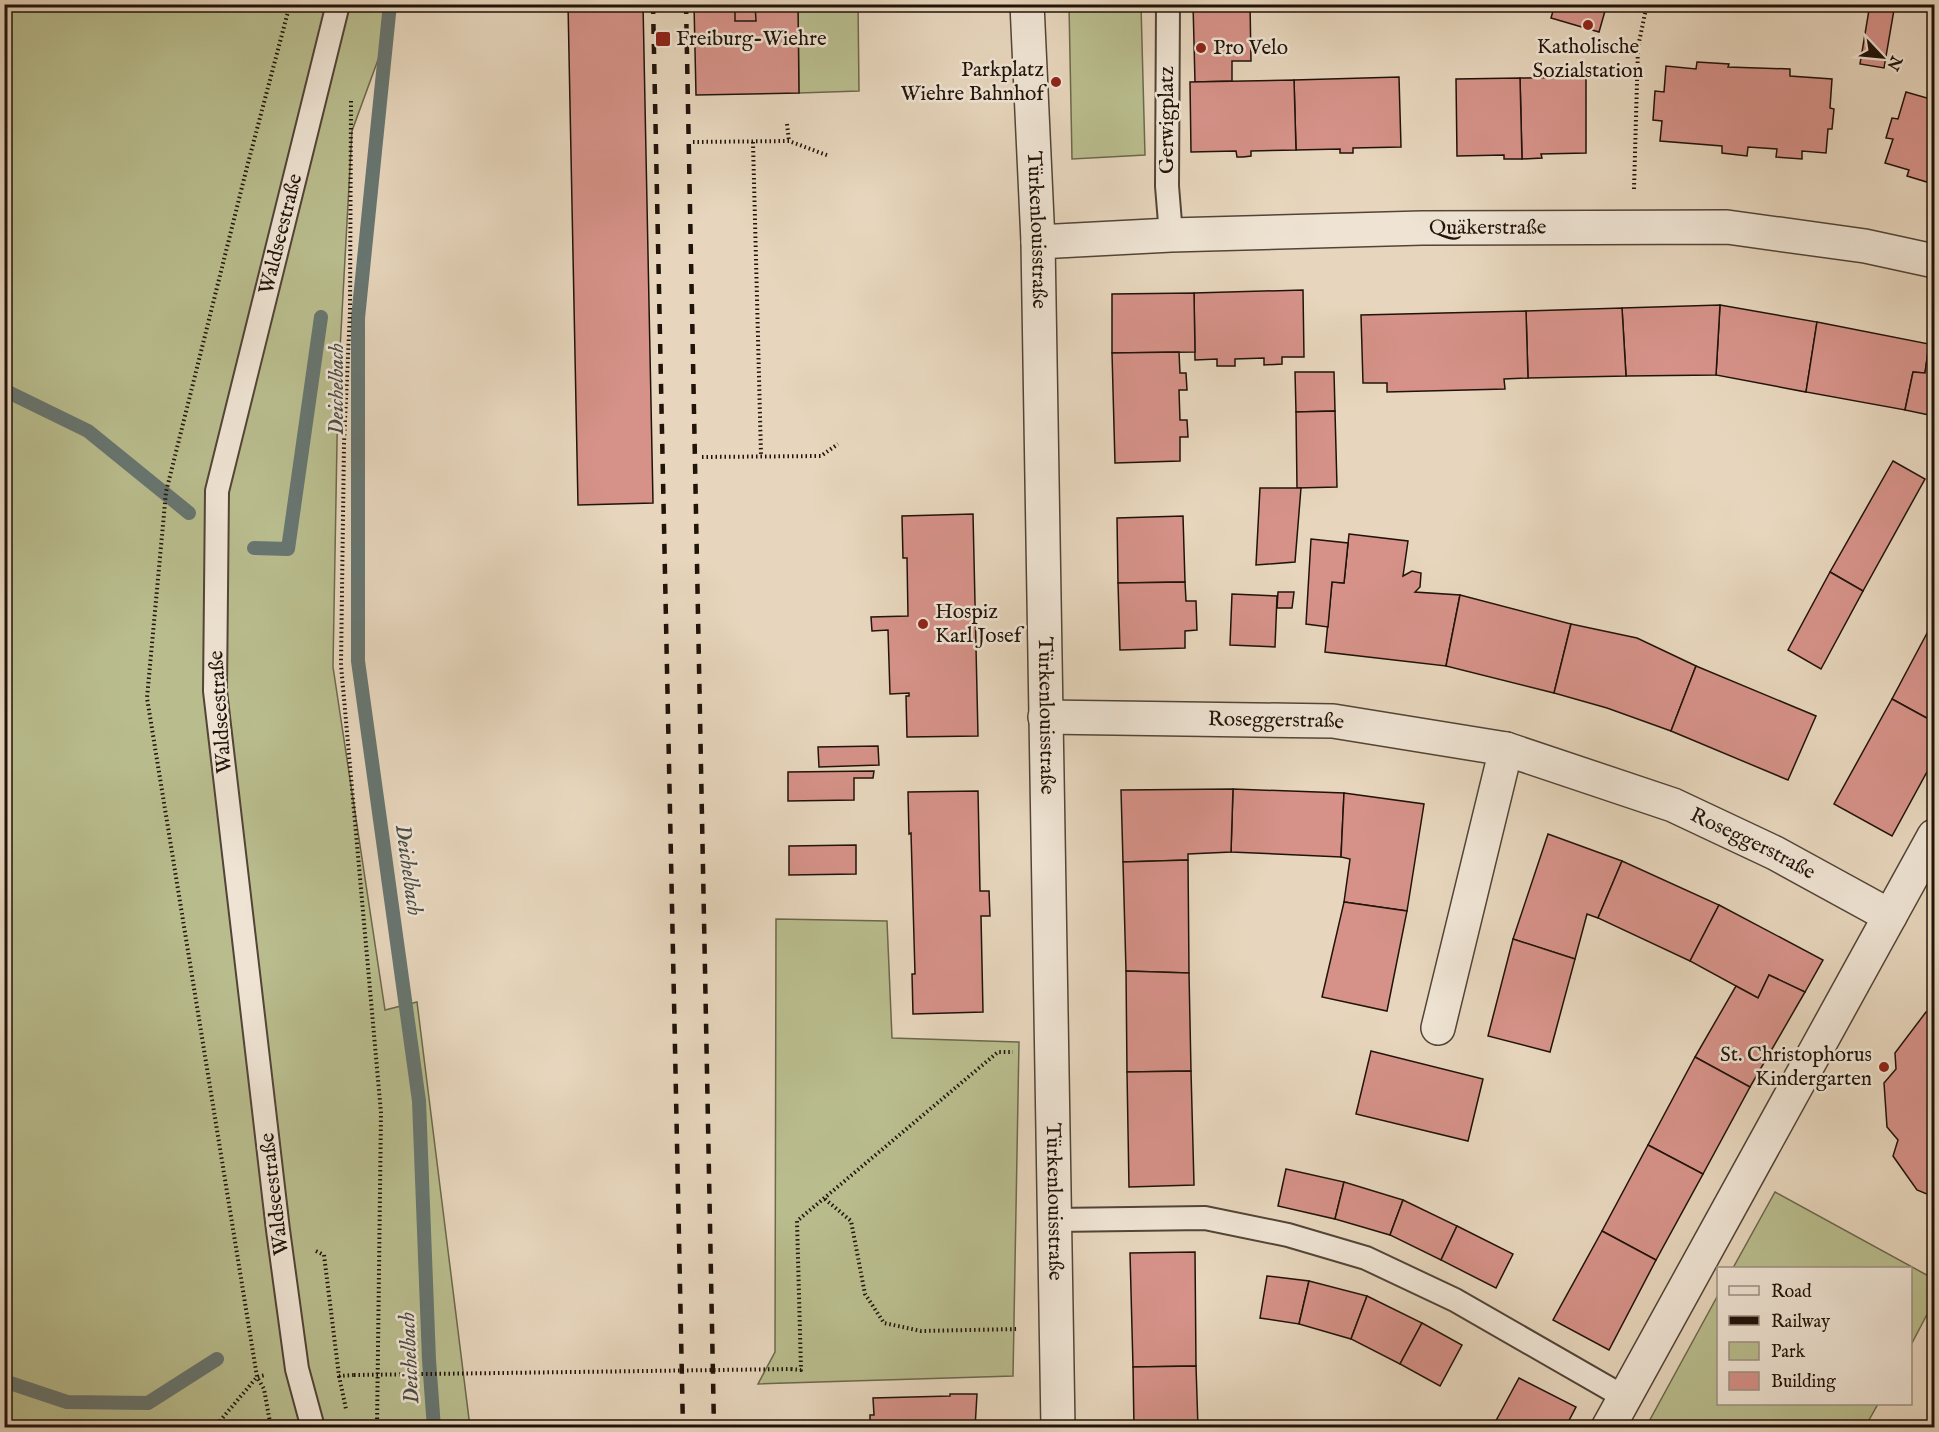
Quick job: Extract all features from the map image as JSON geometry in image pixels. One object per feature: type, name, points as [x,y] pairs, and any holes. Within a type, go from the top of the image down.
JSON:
[{"type":"street","name":"Türkenlouisstraße","points":[[1027,4],[1038,242],[1058,1428]]},
{"type":"street","name":"Quäkerstraße","points":[[1038,242],[1171,235],[1422,228],[1726,227],[1865,246],[1935,261]]},
{"type":"street","name":"Roseggerstraße","points":[[1045,717],[1333,721],[1506,749],[1673,805],[1775,852],[1890,916]]},
{"type":"street","points":[[1438,1028],[1506,749]]},
{"type":"street","points":[[1608,1428],[1935,836]]},
{"type":"lane","name":"Waldseestraße","points":[[313,1428],[297,1369],[215,691],[217,491],[338,4]]},
{"type":"lane","name":"Gerwigplatz","points":[[1168,4],[1167,186],[1171,235]]},
{"type":"lane","points":[[1055,1220],[1205,1218],[1288,1235],[1366,1258],[1455,1300],[1624,1396]]},
{"type":"path","points":[[1633,228],[1638,47],[1647,4]]},
{"type":"path","points":[[351,99],[350,312],[344,443],[341,665],[381,1113],[377,1428]]},
{"type":"path","points":[[788,124],[789,141]]},
{"type":"path","points":[[693,142],[789,141],[829,156]]},
{"type":"path","points":[[753,142],[761,455]]},
{"type":"path","points":[[702,457],[821,456],[838,444]]},
{"type":"path","points":[[354,1375],[801,1370],[797,1221],[825,1200],[998,1052],[1053,1052]]},
{"type":"path","points":[[825,1200],[851,1221],[865,1294],[884,1323],[921,1331],[1056,1329]]},
{"type":"path","points":[[214,1428],[257,1377],[297,1369]]},
{"type":"path","points":[[339,1376],[347,1414]]},
{"type":"green space","points":[[5,5],[398,5],[352,131],[338,386],[333,667],[385,1010],[417,1002],[470,1427],[5,1428]]},
{"type":"green space","points":[[798,5],[858,5],[859,91],[799,93]]},
{"type":"green space","points":[[1069,5],[1141,5],[1145,155],[1072,159]]},
{"type":"green space","points":[[776,919],[887,921],[892,1038],[1019,1042],[1013,1376],[758,1384],[775,1352]]},
{"type":"green space","points":[[1775,1192],[1934,1279],[1934,1301],[1912,1343],[1912,1267],[1734,1267]]},
{"type":"green space","points":[[1717,1297],[1717,1405],[1877,1405],[1865,1427],[1646,1427]]},
{"type":"building","points":[[568,4],[643,4],[653,503],[578,505]]},
{"type":"building","points":[[694,4],[798,4],[799,93],[696,95]]},
{"type":"building","points":[[735,4],[755,4],[756,21],[735,21]]},
{"type":"building","points":[[1193,4],[1250,4],[1251,61],[1232,61],[1232,81],[1195,82]]},
{"type":"building","name":"Katholische Sozialstation","points":[[1555,4],[1607,4],[1599,32],[1551,18]]},
{"type":"building","points":[[1870,4],[1895,4],[1884,68],[1860,64]]},
{"type":"building","points":[[1697,62],[1729,64],[1728,67],[1790,69],[1790,76],[1832,79],[1830,108],[1834,109],[1832,129],[1828,129],[1826,153],[1802,151],[1802,159],[1776,157],[1777,149],[1748,147],[1747,156],[1722,153],[1722,146],[1660,141],[1662,121],[1653,120],[1655,91],[1664,92],[1666,66],[1696,69]]},
{"type":"building","points":[[1399,77],[1401,147],[1353,148],[1353,153],[1340,153],[1340,149],[1296,150],[1294,80]]},
{"type":"building","points":[[1586,77],[1586,153],[1541,154],[1542,158],[1522,159],[1520,78]]},
{"type":"building","points":[[1520,78],[1522,159],[1504,159],[1504,155],[1457,156],[1456,79]]},
{"type":"building","points":[[1294,80],[1296,150],[1251,151],[1251,156],[1243,157],[1237,157],[1236,151],[1191,152],[1190,82]]},
{"type":"building","points":[[1906,92],[1934,100],[1934,176],[1930,183],[1907,176],[1909,170],[1885,163],[1893,139],[1886,138],[1892,118],[1898,119]]},
{"type":"building","points":[[1303,290],[1304,357],[1282,357],[1282,364],[1264,365],[1264,358],[1235,359],[1235,366],[1217,366],[1217,359],[1195,360],[1194,293]]},
{"type":"building","points":[[1194,293],[1195,352],[1112,353],[1112,294]]},
{"type":"building","points":[[1720,305],[1817,322],[1806,392],[1716,375]]},
{"type":"building","points":[[1720,305],[1716,375],[1626,376],[1622,308]]},
{"type":"building","points":[[1622,308],[1626,376],[1528,378],[1526,311]]},
{"type":"building","points":[[1526,311],[1528,378],[1504,379],[1505,389],[1387,392],[1387,383],[1363,383],[1361,315]]},
{"type":"building","points":[[1817,322],[1929,344],[1925,373],[1913,372],[1905,410],[1806,392]]},
{"type":"building","points":[[1929,344],[1934,345],[1934,416],[1905,410],[1913,372],[1925,373]]},
{"type":"building","points":[[1179,352],[1180,373],[1186,373],[1187,390],[1179,390],[1180,420],[1187,420],[1188,437],[1180,437],[1180,461],[1115,463],[1112,353]]},
{"type":"building","points":[[1295,372],[1334,372],[1335,411],[1296,412]]},
{"type":"building","points":[[1335,411],[1337,487],[1297,488],[1296,412]]},
{"type":"building","points":[[1893,461],[1925,479],[1863,591],[1830,572]]},
{"type":"building","points":[[1260,488],[1301,488],[1295,562],[1256,565]]},
{"type":"building","name":"Hospiz Karl Josef","points":[[973,514],[978,736],[907,737],[906,696],[909,696],[909,693],[890,694],[888,630],[872,631],[871,617],[908,616],[907,558],[903,558],[902,516]]},
{"type":"building","points":[[1183,516],[1185,582],[1118,583],[1117,518]]},
{"type":"building","points":[[1349,534],[1408,541],[1403,576],[1412,571],[1421,573],[1420,587],[1415,592],[1460,595],[1446,666],[1325,652],[1332,582],[1344,583]]},
{"type":"building","points":[[1311,539],[1348,543],[1344,583],[1332,582],[1328,627],[1306,624]]},
{"type":"building","points":[[1830,572],[1863,591],[1821,669],[1788,650]]},
{"type":"building","points":[[1185,582],[1186,601],[1196,601],[1197,630],[1185,631],[1185,648],[1120,650],[1118,583]]},
{"type":"building","points":[[1278,592],[1294,592],[1292,608],[1277,608]]},
{"type":"building","points":[[1232,594],[1277,596],[1275,647],[1230,645]]},
{"type":"building","points":[[1460,595],[1571,624],[1554,693],[1446,666]]},
{"type":"building","points":[[1934,620],[1934,722],[1892,699]]},
{"type":"building","points":[[1571,624],[1637,638],[1696,666],[1671,731],[1607,708],[1554,693]]},
{"type":"building","points":[[1696,666],[1816,716],[1788,780],[1671,731]]},
{"type":"building","points":[[1892,699],[1934,722],[1934,759],[1892,836],[1834,804]]},
{"type":"building","points":[[878,746],[879,765],[819,767],[818,747]]},
{"type":"building","points":[[874,771],[873,778],[854,778],[854,800],[788,801],[788,772]]},
{"type":"building","points":[[1233,789],[1344,793],[1341,857],[1231,852]]},
{"type":"building","points":[[1233,789],[1231,852],[1188,854],[1188,860],[1123,862],[1121,790]]},
{"type":"building","points":[[978,791],[980,891],[989,891],[990,916],[981,916],[983,1012],[913,1014],[912,974],[915,974],[908,792]]},
{"type":"building","points":[[1344,793],[1424,804],[1407,911],[1344,902],[1350,859],[1341,857]]},
{"type":"building","points":[[1548,834],[1622,861],[1598,918],[1587,914],[1575,959],[1513,939]]},
{"type":"building","points":[[856,845],[856,874],[789,875],[789,846]]},
{"type":"building","points":[[1188,860],[1189,973],[1126,971],[1123,862]]},
{"type":"building","points":[[1622,861],[1719,905],[1690,961],[1598,918]]},
{"type":"building","points":[[1344,902],[1407,911],[1387,1011],[1322,997]]},
{"type":"building","points":[[1719,905],[1823,960],[1805,992],[1769,975],[1758,998],[1690,961]]},
{"type":"building","points":[[1513,939],[1575,959],[1550,1052],[1488,1036]]},
{"type":"building","points":[[1126,971],[1189,973],[1191,1071],[1127,1072]]},
{"type":"building","points":[[1769,975],[1805,992],[1750,1087],[1695,1057],[1736,986],[1758,998]]},
{"type":"building","points":[[1934,1011],[1934,1197],[1917,1190],[1893,1156],[1898,1140],[1887,1127],[1884,1083],[1896,1069],[1895,1053],[1926,1012]]},
{"type":"building","points":[[1371,1051],[1483,1079],[1468,1141],[1356,1114]]},
{"type":"building","points":[[1695,1057],[1750,1087],[1703,1174],[1648,1145]]},
{"type":"building","points":[[1191,1071],[1194,1185],[1129,1187],[1127,1072]]},
{"type":"building","points":[[1648,1145],[1703,1174],[1656,1260],[1602,1231]]},
{"type":"building","points":[[1286,1169],[1344,1182],[1335,1219],[1278,1206]]},
{"type":"building","points":[[1344,1182],[1403,1200],[1390,1235],[1335,1219]]},
{"type":"building","points":[[1403,1200],[1457,1226],[1441,1260],[1390,1235]]},
{"type":"building","points":[[1457,1226],[1513,1254],[1496,1288],[1441,1260]]},
{"type":"building","points":[[1602,1231],[1656,1260],[1609,1350],[1553,1320]]},
{"type":"building","points":[[1195,1252],[1196,1366],[1133,1367],[1130,1253]]},
{"type":"building","points":[[1267,1276],[1309,1281],[1299,1324],[1260,1318]]},
{"type":"building","points":[[1309,1281],[1367,1296],[1351,1339],[1299,1324]]},
{"type":"building","points":[[1367,1296],[1422,1323],[1400,1364],[1351,1339]]},
{"type":"building","points":[[1422,1323],[1462,1345],[1440,1386],[1400,1364]]},
{"type":"building","points":[[1196,1366],[1198,1428],[1134,1428],[1133,1367]]},
{"type":"building","points":[[1519,1378],[1576,1407],[1565,1428],[1492,1428]]},
{"type":"building","points":[[950,1394],[977,1394],[975,1428],[870,1428],[870,1415],[874,1415],[873,1398],[950,1396]]},
{"type":"waterway","name":"Deichelbach","points":[[390,4],[358,318],[358,661],[419,1101],[429,1360],[434,1428]]},
{"type":"waterway","points":[[254,548],[288,549],[321,317]]},
{"type":"waterway","points":[[4,390],[88,431],[189,513]]},
{"type":"waterway","points":[[4,1381],[67,1402],[148,1403],[217,1359]]},
{"type":"railway","points":[[653,4],[683,1428]]},
{"type":"railway","points":[[686,4],[714,1428]]},
{"type":"place","name":"Katholische Sozialstation","points":[[1588,25]]},
{"type":"place","name":"Freiburg-Wiehre","points":[[663,39]]},
{"type":"place","name":"Pro Velo","points":[[1201,48]]},
{"type":"place","name":"Parkplatz Wiehre Bahnhof","points":[[1056,82]]},
{"type":"place","name":"Hospiz Karl Josef","points":[[923,624]]},
{"type":"place","name":"St. Christophorus Kindergarten","points":[[1884,1067]]}]
